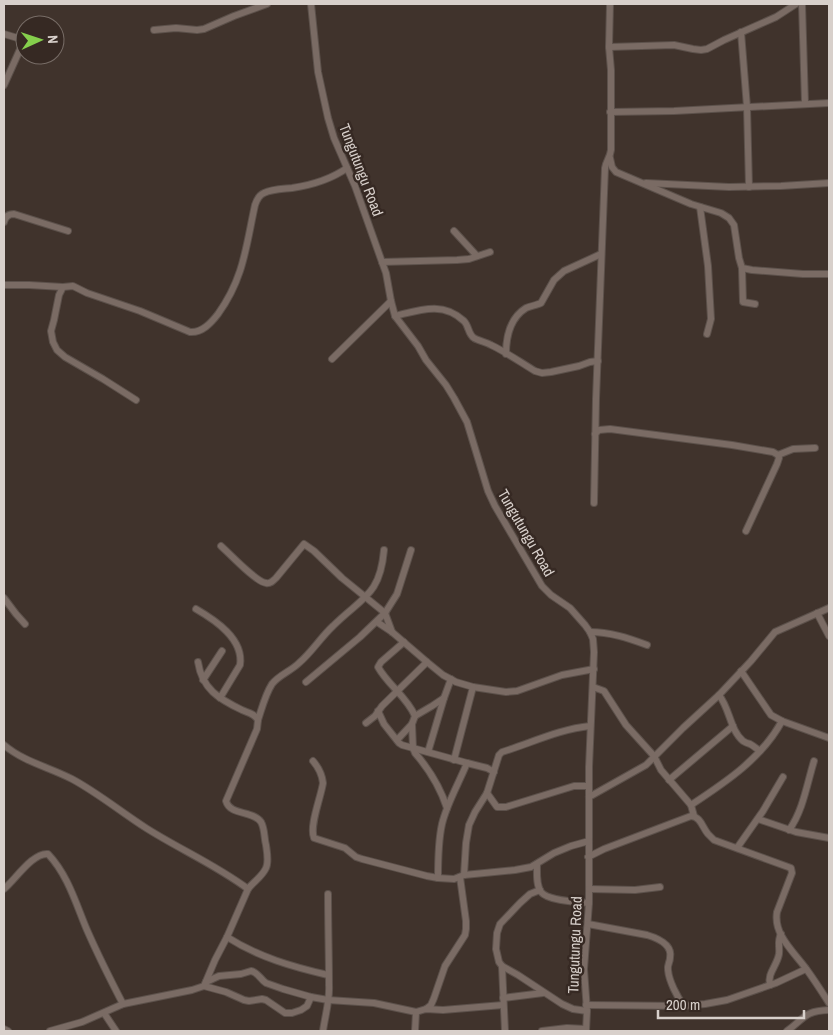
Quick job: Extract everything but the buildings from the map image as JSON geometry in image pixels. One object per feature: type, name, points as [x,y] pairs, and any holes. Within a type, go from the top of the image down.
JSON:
[{"type":"street","points":[[154,30],[176,28],[204,29],[267,4]]},
{"type":"street","name":"Tungutungu Road","points":[[311,4],[318,72],[328,118],[386,273],[396,316],[426,360],[446,385],[467,422],[488,491],[542,586],[550,595],[570,608],[590,632],[592,639],[594,669],[590,726],[589,903],[584,969],[586,1030]]},
{"type":"street","points":[[610,4],[610,158],[612,167],[616,172],[730,218],[734,225],[742,268],[743,302],[754,304]]},
{"type":"street","points":[[784,4],[786,11]]},
{"type":"street","points":[[609,47],[674,45],[701,50],[763,24],[796,4]]},
{"type":"street","points":[[802,4],[805,103]]},
{"type":"street","points":[[742,32],[747,107],[749,187]]},
{"type":"street","points":[[4,34],[21,39],[22,45],[4,85]]},
{"type":"street","points":[[610,112],[674,111],[829,103]]},
{"type":"street","points":[[594,503],[601,254],[605,168],[610,158]]},
{"type":"street","points":[[4,285],[73,286],[190,332],[199,331],[212,322],[233,290],[246,252],[254,210],[262,193],[319,183],[348,168]]},
{"type":"street","points":[[642,182],[749,187],[829,183]]},
{"type":"street","points":[[700,207],[709,274],[711,319],[707,334]]},
{"type":"street","points":[[4,222],[5,217],[14,214],[68,231]]},
{"type":"street","points":[[454,231],[476,256]]},
{"type":"street","points":[[382,262],[457,260],[490,252]]},
{"type":"street","points":[[506,354],[508,334],[513,322],[522,312],[542,303],[554,280],[564,271],[601,254]]},
{"type":"street","points":[[742,268],[803,274],[829,274]]},
{"type":"street","points":[[63,287],[58,296],[51,331],[52,342],[57,350],[65,357],[136,400]]},
{"type":"street","points":[[332,359],[391,301]]},
{"type":"street","points":[[396,316],[429,309],[439,308],[445,310],[457,315],[465,322],[468,325],[471,336],[474,338],[542,373],[598,361]]},
{"type":"street","points":[[595,434],[599,430],[610,429],[732,445],[773,452],[778,455]]},
{"type":"street","points":[[778,455],[793,449],[815,448]]},
{"type":"street","points":[[746,531],[777,464],[778,455]]},
{"type":"street","points":[[222,546],[249,572],[262,582],[268,584],[273,582],[304,544],[385,613],[392,632]]},
{"type":"street","points":[[205,984],[248,889],[267,867],[267,853],[260,820],[232,809],[227,806],[226,801],[256,729],[266,698],[272,684],[280,676],[301,661],[334,625],[366,598],[379,576],[383,565],[384,550]]},
{"type":"street","points":[[306,682],[377,622],[385,613],[397,594],[411,550]]},
{"type":"street","points":[[4,598],[25,624]]},
{"type":"street","points":[[589,797],[646,765],[719,695],[751,662],[775,632],[829,608]]},
{"type":"street","points":[[196,609],[214,620],[228,633],[240,652],[240,665],[220,698]]},
{"type":"street","points":[[817,613],[829,636]]},
{"type":"street","points":[[377,622],[451,679],[473,687],[506,692],[562,675],[594,669]]},
{"type":"street","points":[[590,632],[604,632],[647,645]]},
{"type":"street","points":[[404,642],[381,662],[378,667],[415,716]]},
{"type":"street","points":[[203,680],[222,651]]},
{"type":"street","points":[[198,662],[199,672],[210,689],[220,698],[254,714],[258,720]]},
{"type":"street","points":[[366,723],[427,662]]},
{"type":"street","points":[[741,671],[771,715],[782,721],[829,738]]},
{"type":"street","points":[[428,752],[451,679]]},
{"type":"street","points":[[454,760],[473,687]]},
{"type":"street","points":[[593,687],[604,691],[626,725],[654,756],[661,770],[691,805],[694,816],[698,818],[714,840],[792,870],[792,876],[777,912],[777,924],[791,950],[806,968],[829,1003]]},
{"type":"street","points":[[719,695],[724,701],[732,726],[742,741],[753,745],[760,751]]},
{"type":"street","points":[[397,740],[412,724],[415,716],[444,698]]},
{"type":"street","points":[[378,711],[384,724],[402,745],[487,768],[494,772]]},
{"type":"street","points":[[691,805],[749,763],[775,734],[782,721]]},
{"type":"street","points":[[412,724],[415,753],[438,786],[447,808]]},
{"type":"street","points":[[426,1009],[434,998],[445,966],[465,935],[466,921],[462,876],[469,825],[487,793],[497,758],[502,752],[570,729],[590,726]]},
{"type":"street","points":[[669,780],[732,726]]},
{"type":"street","points":[[4,744],[17,754],[80,783],[147,829],[248,889]]},
{"type":"street","points":[[313,761],[322,777],[312,833],[314,838],[345,848],[356,857],[362,859],[438,878],[454,878],[531,867],[554,853],[589,841]]},
{"type":"street","points":[[789,830],[800,809],[814,761]]},
{"type":"street","points":[[438,878],[438,846],[442,824],[467,763]]},
{"type":"street","points":[[737,848],[758,819],[783,777]]},
{"type":"street","points":[[487,793],[497,807],[506,807],[574,786],[589,786]]},
{"type":"street","points":[[588,857],[604,849],[694,816]]},
{"type":"street","points":[[758,819],[789,830],[829,838]]},
{"type":"street","points":[[4,889],[34,859],[42,854],[48,854],[68,884],[93,944],[123,1004]]},
{"type":"street","points":[[537,864],[538,884],[543,894],[575,902],[589,903]]},
{"type":"street","points":[[589,889],[635,890],[660,887]]},
{"type":"street","points":[[540,890],[530,894],[500,924],[497,933],[496,949],[499,962],[502,966],[544,993],[574,1009],[705,1004],[727,1000],[770,985],[806,968]]},
{"type":"street","points":[[323,1031],[329,985],[328,894]]},
{"type":"street","points":[[588,924],[647,935],[666,944],[671,957],[668,966],[669,976],[684,1006]]},
{"type":"street","points":[[770,985],[769,977],[779,953],[778,941],[781,934]]},
{"type":"street","points":[[227,938],[243,948],[256,953],[309,971],[328,975]]},
{"type":"street","points":[[502,966],[505,1031]]},
{"type":"street","points":[[50,1031],[82,1022],[123,1004],[192,990],[219,976],[251,971],[266,983],[311,997],[374,1003],[416,1012],[426,1009],[443,1010],[504,1005]]},
{"type":"street","points":[[205,984],[244,1000],[266,1000],[285,1013],[301,1010],[307,1006],[311,997]]},
{"type":"street","points":[[503,998],[544,993]]},
{"type":"street","points":[[787,1031],[812,1011],[829,1010]]},
{"type":"street","points":[[415,1031],[416,1012]]},
{"type":"street","points":[[104,1013],[116,1031]]},
{"type":"street","points":[[542,1031],[567,1028],[586,1030]]},
{"type":"street","points":[[4,1029],[8,1031]]}]
